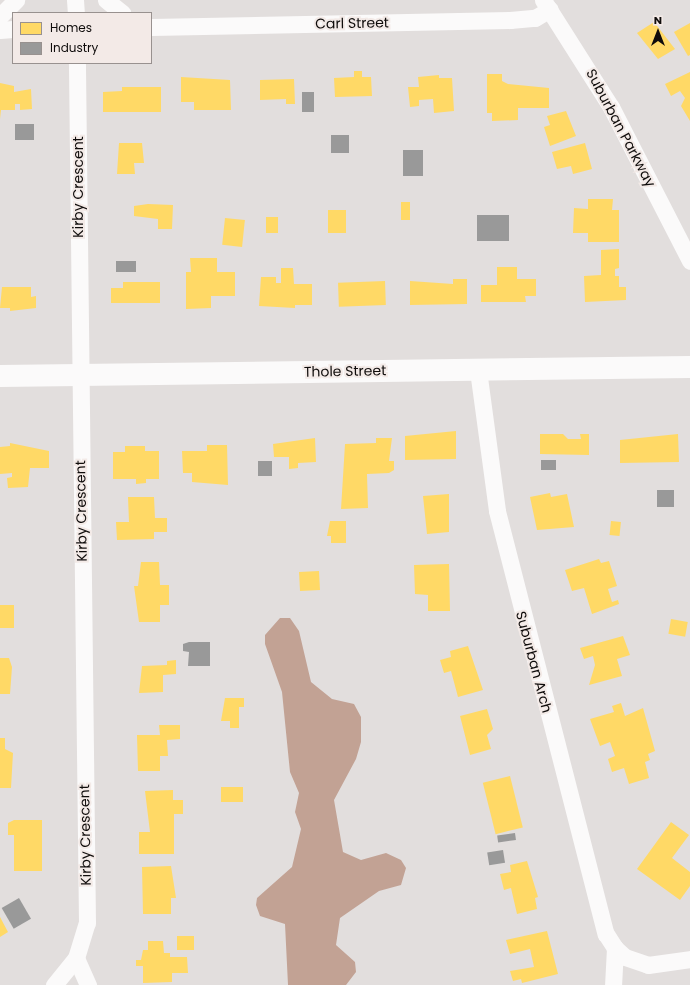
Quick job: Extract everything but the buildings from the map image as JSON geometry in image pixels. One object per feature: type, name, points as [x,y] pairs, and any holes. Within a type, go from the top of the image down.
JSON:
[{"type":"street","points":[[0,16],[16,0]]},
{"type":"street","points":[[75,0],[76,12]]},
{"type":"street","points":[[106,0],[121,12]]},
{"type":"street","name":"Carl Street","points":[[152,27],[510,20],[535,18],[546,5]]},
{"type":"street","name":"Suburban Parkway","points":[[546,5],[611,107],[690,261]]},
{"type":"street","points":[[0,30],[12,30]]},
{"type":"street","name":"Kirby Crescent","points":[[54,985],[76,958],[86,923],[77,64]]},
{"type":"street","name":"Thole Street","points":[[0,376],[690,366]]},
{"type":"street","name":"Suburban Arch","points":[[478,370],[497,511],[518,605],[606,934],[615,948],[625,957],[648,965],[690,959]]},
{"type":"street","points":[[613,985],[615,948]]},
{"type":"street","points":[[76,958],[88,985]]},
{"type":"shaded area","points":[[280,618],[290,618],[299,631],[311,682],[332,699],[354,704],[361,717],[361,742],[356,759],[334,800],[343,852],[361,860],[386,853],[401,860],[406,868],[401,885],[379,891],[340,918],[336,945],[355,962],[356,972],[346,985],[288,985],[285,924],[260,916],[256,905],[257,898],[292,867],[301,829],[295,812],[299,793],[290,772],[282,692],[265,644],[265,635]]}]
